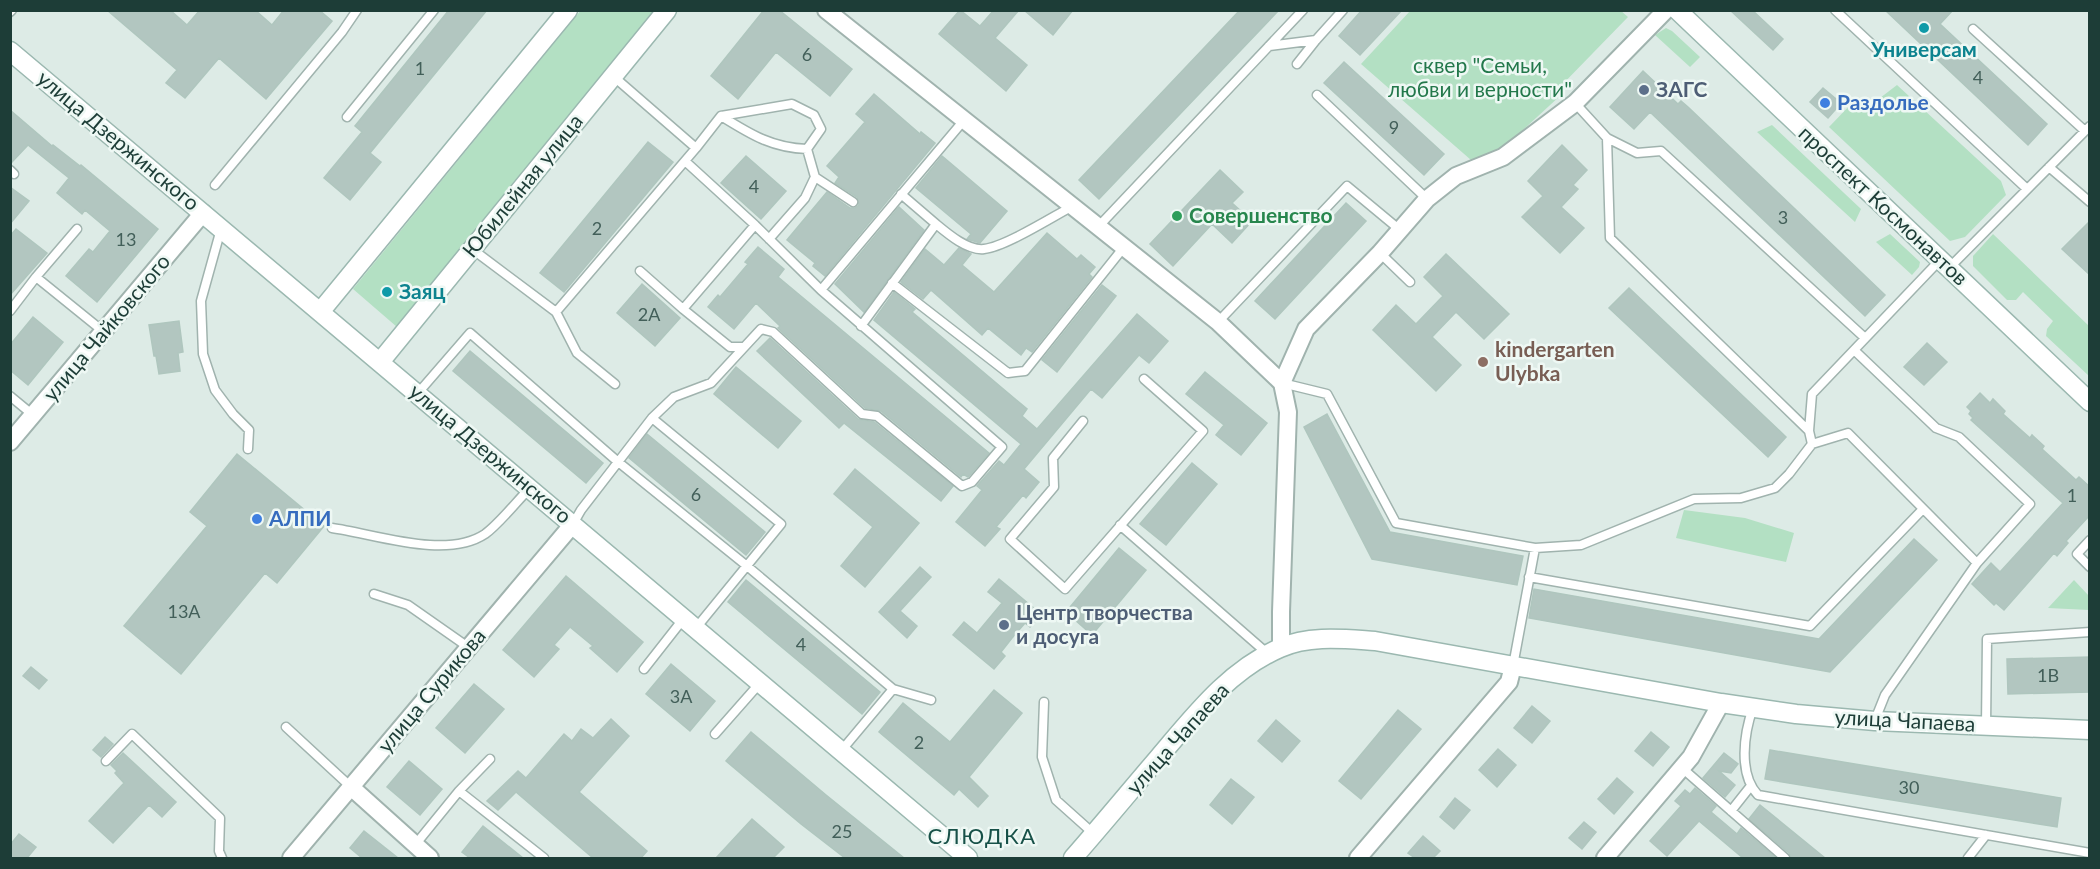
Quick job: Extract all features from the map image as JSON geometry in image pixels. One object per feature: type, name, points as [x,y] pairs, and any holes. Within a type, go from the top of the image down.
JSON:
[{"type":"main road","points":[[320,312],[568,10]]},
{"type":"main road","name":"Юбилейная улица","points":[[380,362],[667,10]]},
{"type":"main road","name":"проспект Космонавтов","points":[[1677,10],[2090,402]]},
{"type":"main road","name":"улица Дзержинского","points":[[10,51],[968,858]]},
{"type":"main road","name":"улица Чапаева","points":[[1073,858],[1211,697],[1242,671],[1275,651],[1313,640],[1335,638],[1375,641],[1721,703],[1796,714],[1875,721],[2090,730]]},
{"type":"street","points":[[1282,383],[1305,329],[1380,253],[1426,199],[1456,176],[1503,157],[1575,103],[1666,10]]},
{"type":"street","points":[[830,12],[1218,322],[1282,383],[1288,412],[1281,612],[1275,651]]},
{"type":"street","name":"улица Чайковского","points":[[10,442],[203,213]]},
{"type":"street","name":"улица Сурикова","points":[[291,858],[573,524]]},
{"type":"street","points":[[1358,858],[1509,682],[1513,666]]},
{"type":"street","points":[[1605,858],[1691,757],[1721,703]]},
{"type":"street","points":[[351,787],[430,858]]},
{"type":"lane","points":[[215,185],[342,32],[357,10]]},
{"type":"lane","points":[[347,117],[434,10]]},
{"type":"lane","points":[[1098,227],[1303,10]]},
{"type":"lane","points":[[1297,64],[1343,10]]},
{"type":"lane","points":[[1835,10],[2027,189]]},
{"type":"lane","points":[[1812,444],[1809,431],[1812,394],[1865,338],[2027,189],[2087,129],[1973,28]]},
{"type":"lane","points":[[1269,46],[1316,40]]},
{"type":"lane","points":[[613,76],[696,148]]},
{"type":"lane","points":[[1317,95],[1426,199]]},
{"type":"lane","points":[[1575,103],[1607,138],[1638,153],[1661,151],[1865,338]]},
{"type":"lane","points":[[556,312],[721,116],[792,104],[814,115],[821,129],[807,148],[814,177],[805,198],[769,238]]},
{"type":"lane","points":[[721,116],[756,138],[791,148],[807,148]]},
{"type":"lane","points":[[821,290],[965,119]]},
{"type":"lane","points":[[1607,138],[1610,238],[1809,431]]},
{"type":"lane","points":[[573,524],[617,461],[652,418],[674,398],[711,383],[761,329],[773,332],[862,414],[877,416],[962,486],[972,482],[1002,447],[821,290],[769,238],[685,161]]},
{"type":"lane","points":[[2049,167],[2090,202]]},
{"type":"lane","points":[[814,177],[853,202]]},
{"type":"lane","points":[[1218,322],[1347,186],[1400,230]]},
{"type":"lane","points":[[901,194],[956,241],[983,250],[1003,243],[1073,206]]},
{"type":"lane","points":[[861,326],[936,224]]},
{"type":"lane","points":[[683,309],[755,225]]},
{"type":"lane","points":[[221,228],[201,301],[202,354],[215,390],[233,414],[249,430],[248,449]]},
{"type":"lane","points":[[10,311],[77,229]]},
{"type":"lane","points":[[892,282],[1008,373],[1025,371],[1124,247]]},
{"type":"lane","points":[[471,249],[556,312],[577,353],[615,384]]},
{"type":"lane","points":[[1380,253],[1410,282]]},
{"type":"lane","points":[[640,271],[730,347],[743,347]]},
{"type":"lane","points":[[36,277],[104,332]]},
{"type":"lane","points":[[418,393],[470,333],[617,461],[747,566],[893,689],[931,700]]},
{"type":"lane","points":[[1854,350],[1936,428],[1959,437],[2030,504],[1977,563],[1886,695],[1875,721]]},
{"type":"lane","points":[[1083,421],[1053,458],[1054,487],[1010,539],[1065,589],[1203,431],[1144,379]]},
{"type":"lane","points":[[1282,383],[1327,394],[1396,523],[1535,548],[1581,545],[1694,499],[1742,498],[1775,488],[1812,444],[1848,433],[1977,563]]},
{"type":"lane","points":[[10,396],[34,416]]},
{"type":"lane","points":[[644,669],[747,566],[780,524],[652,418]]},
{"type":"lane","points":[[332,528],[409,543],[443,546],[468,542],[486,534],[530,488]]},
{"type":"lane","points":[[1529,576],[1810,626],[1923,509]]},
{"type":"lane","points":[[1120,525],[1275,651]]},
{"type":"lane","points":[[2090,540],[2077,554],[2090,567]]},
{"type":"lane","points":[[1513,666],[1535,548]]},
{"type":"lane","points":[[374,594],[408,605],[468,647]]},
{"type":"lane","points":[[1986,726],[1987,639],[2090,632]]},
{"type":"lane","points":[[715,734],[760,682]]},
{"type":"lane","points":[[841,751],[893,689]]},
{"type":"lane","points":[[1044,702],[1042,757],[1056,800],[1094,834]]},
{"type":"lane","points":[[1753,708],[1747,724],[1745,760],[1750,787],[1758,795],[2090,853]]},
{"type":"lane","points":[[286,727],[351,787]]},
{"type":"lane","points":[[106,761],[132,734],[220,818],[219,851],[222,858]]},
{"type":"lane","points":[[415,846],[459,791],[490,759]]},
{"type":"lane","points":[[1682,768],[1785,858]]},
{"type":"lane","points":[[1731,812],[1750,787]]},
{"type":"lane","points":[[459,791],[544,858]]},
{"type":"lane","points":[[1968,858],[1986,835]]},
{"type":"green space","points":[[581,10],[654,11],[397,327],[353,289]]},
{"type":"green space","name":"сквер \"Семьи, любви и верности\"","points":[[1620,10],[1628,17],[1557,90],[1561,95],[1501,150],[1471,160],[1361,64],[1410,11]]},
{"type":"green space","points":[[1666,28],[1700,57],[1690,67],[1655,35]]},
{"type":"green space","points":[[1897,85],[2001,181],[2006,195],[1965,237],[1950,241],[1829,127],[1853,102],[1863,111]]},
{"type":"green space","points":[[1772,125],[1861,209],[1855,222],[1757,132]]},
{"type":"green space","points":[[1890,234],[1920,262],[1912,275],[1876,242]]},
{"type":"green space","points":[[1993,234],[2089,326],[2089,376],[2046,336],[2047,329],[2053,321],[2023,292],[2016,300],[2007,300],[1973,266],[1973,256]]},
{"type":"green space","points":[[1684,510],[1745,518],[1794,533],[1786,562],[1676,538]]},
{"type":"green space","points":[[2074,580],[2089,596],[2089,610],[2048,608]]},
{"type":"building","points":[[107,10],[170,10],[187,25],[200,10],[255,10],[272,25],[284,10],[319,10],[332,21],[266,99],[219,58],[185,98],[166,83],[177,70]]},
{"type":"building","points":[[449,10],[487,10],[370,153],[381,162],[350,200],[324,178],[362,132],[355,126]]},
{"type":"building","points":[[764,10],[779,10],[852,69],[830,96],[776,52],[738,99],[711,76]]},
{"type":"building","points":[[960,10],[980,26],[994,10],[1019,10],[995,38],[1027,65],[1006,91],[939,34]]},
{"type":"building","points":[[1024,10],[1073,10],[1053,35]]},
{"type":"building","points":[[1240,10],[1279,10],[1099,199],[1079,180]]},
{"type":"building","points":[[1362,10],[1402,10],[1360,55],[1339,36]]},
{"type":"building","points":[[1730,10],[1752,10],[1783,39],[1773,50]]},
{"type":"building","points":[[1885,10],[1953,10],[1940,24],[2047,124],[2028,145]]},
{"type":"building","points":[[1344,62],[1444,154],[1424,175],[1324,83]]},
{"type":"building","points":[[1643,71],[1678,104],[1681,101],[1688,107],[1885,295],[1865,316],[1650,112],[1634,129],[1610,107]]},
{"type":"building","name":"Раздолье","points":[[1823,88],[1841,103],[1828,118],[1810,102]]},
{"type":"building","points":[[874,94],[920,134],[921,132],[935,143],[825,276],[813,266],[815,263],[787,240],[827,192],[850,208],[859,205],[857,197],[835,183],[839,177],[827,166],[865,122],[856,114]]},
{"type":"building","points":[[10,110],[158,229],[97,302],[66,276],[89,249],[93,252],[110,231],[85,210],[82,214],[57,193],[69,178],[28,145],[10,164]]},
{"type":"building","points":[[648,142],[673,162],[564,292],[540,273]]},
{"type":"building","points":[[1562,145],[1587,170],[1573,185],[1578,189],[1561,207],[1584,228],[1560,253],[1522,217],[1543,196],[1528,181]]},
{"type":"building","points":[[746,156],[786,191],[761,219],[721,183]]},
{"type":"building","points":[[942,156],[1007,211],[980,243],[967,239],[971,234],[916,188]]},
{"type":"building","points":[[1220,170],[1243,192],[1232,203],[1252,221],[1232,243],[1212,224],[1173,266],[1150,244]]},
{"type":"building","points":[[10,187],[29,201],[10,224]]},
{"type":"building","points":[[1346,203],[1366,221],[1275,319],[1255,301]]},
{"type":"building","points":[[899,207],[924,230],[864,312],[835,284]]},
{"type":"building","points":[[2090,221],[2090,275],[2062,249]]},
{"type":"building","points":[[16,229],[47,253],[10,295],[10,236]]},
{"type":"building","points":[[1047,233],[1077,259],[1081,255],[1095,267],[1089,274],[1092,277],[1032,352],[1026,348],[1021,355],[988,328],[982,335],[931,290],[923,299],[901,282],[925,249],[944,265],[959,248],[971,254],[962,265],[994,292]]},
{"type":"building","points":[[758,247],[784,269],[778,277],[989,453],[968,477],[963,474],[961,477],[881,411],[865,408],[778,328],[780,326],[756,303],[734,329],[708,307],[718,295],[720,297],[748,264],[745,262]]},
{"type":"building","points":[[1446,254],[1509,314],[1484,339],[1456,312],[1432,337],[1461,365],[1436,391],[1373,330],[1396,305],[1416,324],[1443,296],[1424,277]]},
{"type":"building","points":[[642,284],[680,318],[655,346],[617,313]]},
{"type":"building","points":[[1102,285],[1116,296],[1057,372],[1042,360]]},
{"type":"building","points":[[1629,288],[1786,437],[1768,457],[1609,308]]},
{"type":"building","points":[[894,292],[915,309],[912,312],[1027,409],[1022,416],[1037,429],[1137,314],[1168,341],[1149,363],[1139,355],[1102,398],[1091,389],[1024,469],[1039,482],[1026,498],[1023,495],[996,527],[1000,529],[985,546],[956,522],[982,490],[977,486],[999,461],[1004,465],[1021,444],[874,320]]},
{"type":"building","points":[[33,317],[63,342],[28,385],[10,370],[10,345]]},
{"type":"building","points":[[179,321],[183,352],[178,353],[180,371],[159,374],[149,325]]},
{"type":"building","points":[[770,338],[858,419],[874,422],[953,486],[941,501],[844,423],[839,428],[757,351]]},
{"type":"building","points":[[1927,343],[1947,362],[1924,385],[1904,367]]},
{"type":"building","points":[[470,351],[603,463],[586,483],[453,371]]},
{"type":"building","points":[[736,367],[801,421],[778,448],[714,394]]},
{"type":"building","points":[[1205,372],[1267,423],[1241,455],[1216,435],[1224,425],[1186,394]]},
{"type":"building","points":[[1980,393],[1990,403],[1993,399],[2005,411],[2003,414],[2030,438],[2032,435],[2044,446],[2042,449],[2076,480],[2079,477],[2090,487],[2090,515],[2066,541],[2068,543],[2057,556],[2054,553],[2004,610],[1996,603],[1994,605],[1972,584],[1991,563],[2000,572],[2063,503],[1971,420],[1973,418],[1969,414],[1971,411],[1967,407]]},
{"type":"building","points":[[1327,414],[1390,532],[1523,556],[1517,585],[1372,559],[1304,427]]},
{"type":"building","points":[[647,434],[765,532],[746,555],[629,458]]},
{"type":"building","points":[[237,454],[324,526],[277,583],[265,573],[181,674],[124,626],[207,526],[190,512]]},
{"type":"building","points":[[1192,463],[1217,484],[1166,545],[1140,524]]},
{"type":"building","points":[[855,469],[919,523],[865,587],[841,566],[873,527],[834,494]]},
{"type":"building","points":[[1914,539],[1937,560],[1830,672],[1529,618],[1534,589],[1819,639]]},
{"type":"building","points":[[1119,548],[1146,570],[1092,635],[1066,612]]},
{"type":"building","points":[[920,567],[931,577],[900,611],[917,626],[907,638],[879,612]]},
{"type":"building","points":[[566,576],[643,642],[617,672],[590,648],[593,646],[570,627],[554,645],[559,649],[534,677],[503,650]]},
{"type":"building","name":"Центр творчества и досуга","points":[[999,579],[1041,614],[1030,627],[1025,623],[1012,638],[1001,652],[1005,656],[994,669],[953,635],[964,622],[977,633],[1002,603],[988,592]]},
{"type":"building","points":[[746,580],[880,692],[862,714],[728,602]]},
{"type":"building","points":[[2090,657],[2090,692],[2008,694],[2007,659]]},
{"type":"building","points":[[671,664],[715,701],[690,731],[646,694]]},
{"type":"building","points":[[31,667],[47,680],[39,689],[23,676]]},
{"type":"building","points":[[474,684],[504,709],[465,753],[436,728]]},
{"type":"building","points":[[994,690],[1022,713],[969,777],[988,796],[978,807],[959,789],[954,795],[879,732],[903,703],[950,742]]},
{"type":"building","points":[[1532,706],[1550,721],[1532,743],[1514,728]]},
{"type":"building","points":[[1398,710],[1421,729],[1361,799],[1339,781]]},
{"type":"building","points":[[611,719],[629,736],[579,792],[647,851],[641,858],[593,858],[516,792],[498,810],[487,801],[518,771],[526,778],[564,734],[572,741],[581,729],[593,738]]},
{"type":"building","points":[[1276,720],[1300,741],[1282,762],[1258,741]]},
{"type":"building","points":[[751,732],[904,858],[845,858],[801,824],[726,761]]},
{"type":"building","points":[[1651,732],[1669,747],[1653,766],[1635,751]]},
{"type":"building","points":[[105,737],[113,744],[101,757],[93,750]]},
{"type":"building","points":[[1498,749],[1516,765],[1497,787],[1479,770]]},
{"type":"building","points":[[1770,750],[2061,798],[2057,827],[1765,779]]},
{"type":"building","points":[[123,753],[176,802],[162,817],[149,805],[113,843],[89,821],[124,783],[111,765]]},
{"type":"building","points":[[1724,753],[1738,764],[1731,773],[1719,771],[1735,785],[1725,797],[1703,778]]},
{"type":"building","points":[[409,761],[442,789],[420,815],[387,787]]},
{"type":"building","points":[[1617,778],[1633,792],[1614,814],[1598,799]]},
{"type":"building","points":[[1231,779],[1254,797],[1232,824],[1210,805]]},
{"type":"building","points":[[1695,788],[1716,806],[1711,812],[1737,834],[1741,828],[1776,858],[1743,858],[1699,821],[1667,856],[1650,841],[1681,806],[1675,801],[1685,790],[1690,794]]},
{"type":"building","points":[[1455,798],[1470,810],[1454,829],[1440,817]]},
{"type":"building","points":[[1760,805],[1825,858],[1791,858],[1789,853],[1749,819]]},
{"type":"building","points":[[752,819],[784,847],[773,858],[716,858]]},
{"type":"building","points":[[1584,822],[1596,832],[1582,849],[1569,838]]},
{"type":"building","points":[[483,826],[523,858],[470,858],[462,852]]},
{"type":"building","points":[[364,831],[398,858],[362,858],[350,848]]},
{"type":"building","points":[[19,834],[36,847],[27,858],[10,858],[10,845]]},
{"type":"building","points":[[1423,836],[1440,851],[1433,858],[1415,858],[1408,853]]},
{"type":"place","name":"Универсам","points":[[1924,28]]},
{"type":"place","name":"ЗАГС","points":[[1644,90]]},
{"type":"place","name":"Раздолье","points":[[1825,103]]},
{"type":"place","name":"Совершенство","points":[[1177,216]]},
{"type":"place","name":"Заяц","points":[[387,292]]},
{"type":"place","name":"kindergarten Ulybka","points":[[1483,362]]},
{"type":"place","name":"АЛПИ","points":[[257,519]]},
{"type":"place","name":"Центр творчества и досуга","points":[[1004,625]]},
{"type":"district","name":"СЛЮДКА","points":[[982,836]]}]
